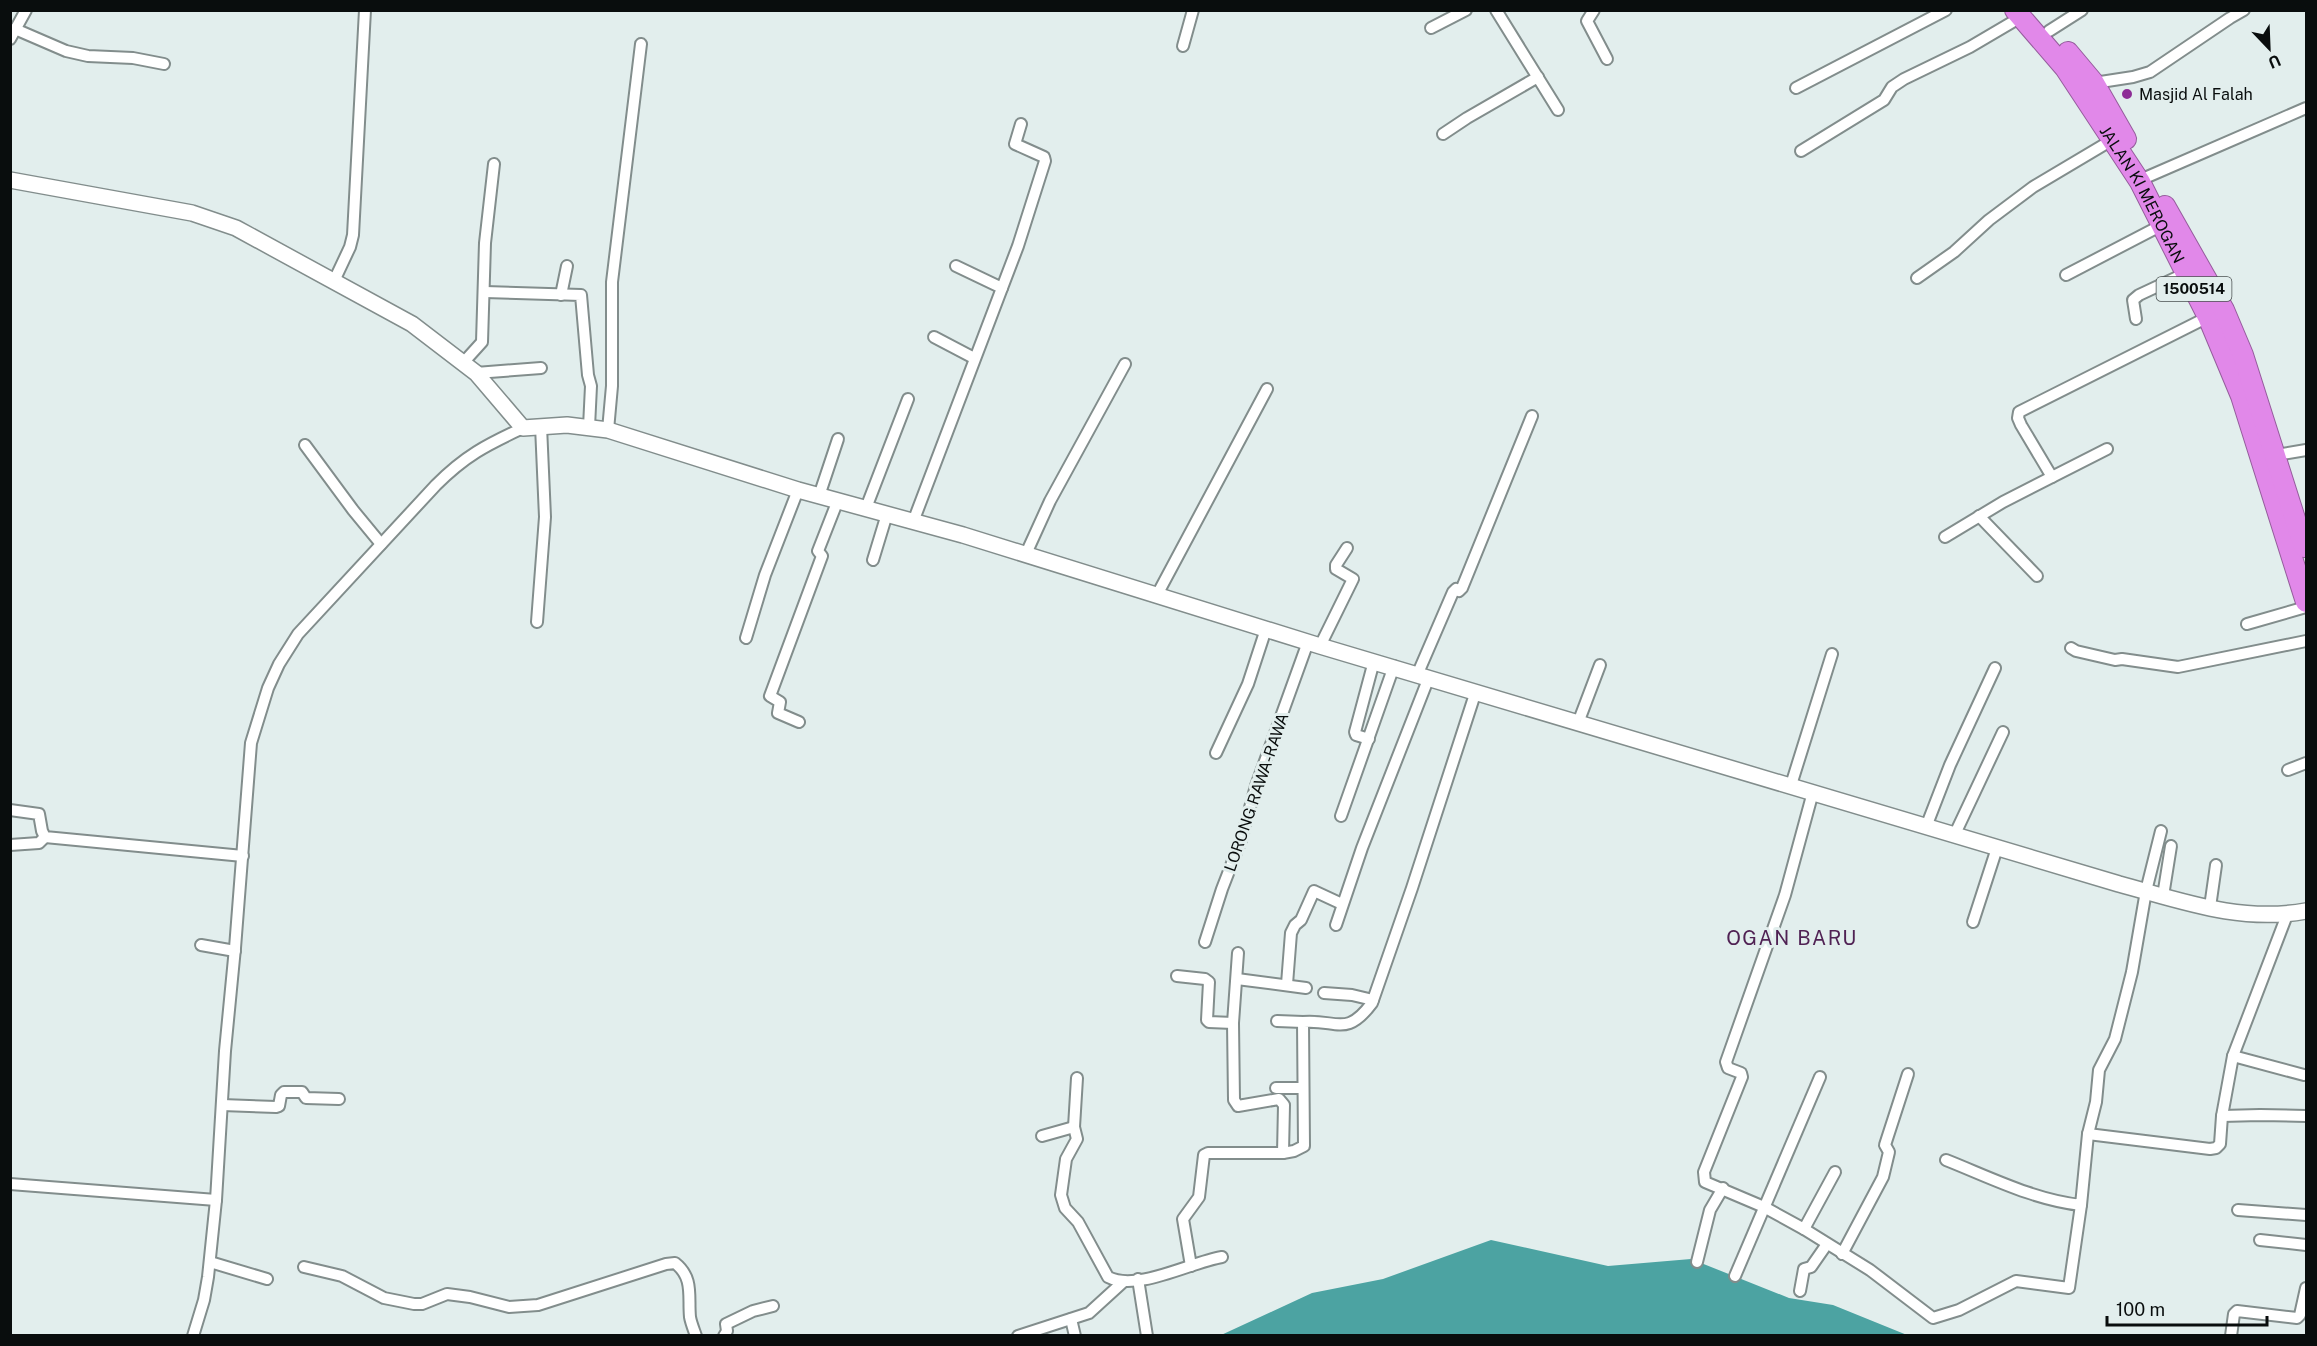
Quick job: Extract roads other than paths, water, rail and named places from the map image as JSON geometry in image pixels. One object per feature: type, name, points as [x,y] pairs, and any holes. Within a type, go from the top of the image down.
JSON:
[{"type":"highway","name":"JALAN KI MEROGAN","points":[[2023,13],[2049,31],[2094,83],[2147,177],[2174,219],[2224,310],[2244,355],[2248,393],[2307,602]]},
{"type":"highway","name":"JALAN KI MEROGAN","points":[[2023,13],[2065,68],[2140,182],[2248,393],[2276,456],[2307,555]]},
{"type":"street","points":[[26,10],[13,34],[88,56],[134,58],[164,64]]},
{"type":"street","points":[[334,281],[350,247],[353,235],[365,10]]},
{"type":"street","points":[[1183,46],[1193,10]]},
{"type":"street","points":[[1431,28],[1466,10]]},
{"type":"street","points":[[1496,10],[1558,110]]},
{"type":"street","points":[[1594,10],[1587,21],[1607,59]]},
{"type":"street","points":[[1796,88],[1946,10]]},
{"type":"street","points":[[2049,31],[2082,10]]},
{"type":"street","points":[[2094,83],[2150,72],[2244,10]]},
{"type":"street","points":[[1801,151],[1884,100],[1892,87],[1904,79],[1970,47],[2023,13]]},
{"type":"street","points":[[608,430],[612,386],[612,282],[641,44]]},
{"type":"street","points":[[1443,134],[1538,77]]},
{"type":"street","points":[[2147,177],[2307,108]]},
{"type":"street","points":[[913,522],[1018,246],[1045,161],[1044,157],[1015,144],[1021,124]]},
{"type":"street","points":[[1917,278],[1954,252],[1989,220],[2033,187],[2112,140]]},
{"type":"street","points":[[463,363],[482,342],[485,243],[494,165]]},
{"type":"street","points":[[10,180],[192,213],[236,228],[412,324],[476,373],[523,428]]},
{"type":"street","points":[[2066,275],[2162,225]]},
{"type":"street","points":[[561,295],[567,266]]},
{"type":"street","points":[[956,266],[1002,288]]},
{"type":"street","points":[[2136,319],[2133,300],[2186,273]]},
{"type":"street","points":[[485,292],[581,295],[591,386],[589,428]]},
{"type":"street","points":[[2052,477],[2020,425],[2019,412],[2208,317]]},
{"type":"street","points":[[934,337],[974,358]]},
{"type":"street","points":[[1025,556],[1050,501],[1125,364]]},
{"type":"street","points":[[476,373],[541,368]]},
{"type":"street","points":[[1156,595],[1267,389]]},
{"type":"street","points":[[866,508],[908,399]]},
{"type":"street","points":[[1336,925],[1453,592],[1462,588],[1532,416]]},
{"type":"street","points":[[193,1335],[204,1300],[210,1262],[251,743],[268,688],[279,664],[298,634],[457,464],[478,449],[523,428],[567,425],[608,430],[798,490],[963,535],[1314,644],[2163,896],[2244,915],[2287,915],[2307,911]]},
{"type":"street","points":[[537,622],[545,517],[541,426]]},
{"type":"street","points":[[819,496],[838,439]]},
{"type":"street","points":[[305,445],[381,544]]},
{"type":"street","points":[[1945,537],[1979,516],[2108,449]]},
{"type":"street","points":[[2276,456],[2307,450]]},
{"type":"street","points":[[746,638],[762,574],[798,490]]},
{"type":"street","points":[[799,722],[778,714],[777,710],[781,703],[770,696],[822,556],[818,551],[838,500]]},
{"type":"street","points":[[873,560],[887,514]]},
{"type":"street","points":[[1979,516],[2037,576]]},
{"type":"street","name":"LORONG RAWA-RAWA","points":[[1205,942],[1256,786],[1314,644],[1353,579],[1336,568],[1347,549]]},
{"type":"street","points":[[2247,624],[2307,607]]},
{"type":"street","points":[[1216,753],[1248,684],[1266,629]]},
{"type":"street","points":[[2071,648],[2115,660],[2122,659],[2178,668],[2307,641]]},
{"type":"street","points":[[1791,785],[1833,654]]},
{"type":"street","points":[[1369,739],[1356,735],[1355,732],[1374,661]]},
{"type":"street","points":[[1578,723],[1600,665]]},
{"type":"street","points":[[1341,816],[1394,666]]},
{"type":"street","points":[[1926,827],[1950,765],[1995,668]]},
{"type":"street","points":[[1277,1021],[1353,1024],[1362,1017],[1373,1000],[1476,691]]},
{"type":"street","points":[[1961,837],[2003,732]]},
{"type":"street","points":[[2288,770],[2307,763]]},
{"type":"street","points":[[1813,792],[1785,895],[1726,1062],[1728,1068],[1741,1073],[1742,1077],[1704,1172],[1705,1182],[1764,1207],[1804,1229],[1870,1270],[1928,1315],[1938,1317],[1959,1310],[2016,1281],[2064,1289],[2069,1287],[2081,1205],[2088,1134],[2097,1102],[2099,1070],[2115,1039],[2132,972],[2146,891],[2161,831]]},
{"type":"street","points":[[10,810],[39,814],[45,837]]},
{"type":"street","points":[[45,837],[243,856]]},
{"type":"street","points":[[10,845],[39,843],[45,837]]},
{"type":"street","points":[[2163,896],[2171,846]]},
{"type":"street","points":[[1973,922],[1994,847]]},
{"type":"street","points":[[2210,907],[2216,865]]},
{"type":"street","points":[[1287,984],[1291,933],[1301,920],[1314,891],[1342,904]]},
{"type":"street","points":[[2088,1134],[2216,1148],[2220,1144],[2222,1116],[2233,1056],[2287,915]]},
{"type":"street","points":[[201,945],[235,951]]},
{"type":"street","points":[[1238,953],[1233,1023],[1234,1100],[1238,1106],[1279,1099],[1282,1102],[1284,1105],[1283,1153]]},
{"type":"street","points":[[1177,976],[1209,982],[1207,1020],[1233,1023]]},
{"type":"street","points":[[1237,979],[1306,988]]},
{"type":"street","points":[[1324,993],[1352,995],[1373,1000]]},
{"type":"street","points":[[1191,1266],[1183,1219],[1199,1197],[1204,1155],[1208,1153],[1283,1153],[1304,1146],[1302,1022]]},
{"type":"street","points":[[2233,1056],[2304,1075]]},
{"type":"street","points":[[1842,1254],[1883,1177],[1889,1152],[1885,1145],[1908,1074]]},
{"type":"street","points":[[1735,1276],[1820,1077]]},
{"type":"street","points":[[1077,1078],[1074,1127],[1077,1139],[1066,1159],[1061,1195],[1065,1208],[1078,1222],[1108,1277],[1123,1282],[1138,1280],[1176,1272],[1222,1257]]},
{"type":"street","points":[[1276,1088],[1303,1088]]},
{"type":"street","points":[[222,1105],[276,1107],[279,1106],[281,1095],[284,1092],[302,1092],[306,1098],[339,1099]]},
{"type":"street","points":[[2222,1116],[2260,1114],[2307,1116]]},
{"type":"street","points":[[1042,1136],[1074,1127]]},
{"type":"street","points":[[1946,1160],[2019,1189],[2081,1205]]},
{"type":"street","points":[[1804,1229],[1835,1172]]},
{"type":"street","points":[[10,1184],[216,1200]]},
{"type":"street","points":[[1697,1262],[1710,1210],[1723,1188]]},
{"type":"street","points":[[2238,1210],[2307,1215]]},
{"type":"street","points":[[2260,1240],[2307,1245]]},
{"type":"street","points":[[1800,1291],[1804,1269],[1811,1267],[1827,1244]]},
{"type":"street","points":[[210,1262],[267,1279]]},
{"type":"street","points":[[304,1267],[342,1276],[384,1298],[414,1304],[422,1304],[447,1294],[518,1308],[538,1305],[675,1263],[684,1272],[689,1284],[692,1304],[690,1314],[696,1335]]},
{"type":"street","points":[[1138,1280],[1147,1335]]},
{"type":"street","points":[[1018,1335],[1089,1313],[1123,1282]]},
{"type":"street","points":[[2231,1335],[2234,1314],[2240,1311],[2297,1318],[2300,1315],[2307,1288]]},
{"type":"street","points":[[724,1335],[727,1331],[726,1324],[753,1311],[773,1306]]},
{"type":"street","points":[[1071,1319],[1075,1335]]},
{"type":"water","points":[[1491,1240],[1608,1266],[1691,1259],[1789,1298],[1833,1305],[1907,1335],[1219,1336],[1312,1293],[1383,1279]]},
{"type":"place","name":"Masjid Al Falah","points":[[2127,94]]},
{"type":"district","name":"OGAN BARU","points":[[1792,938]]}]
